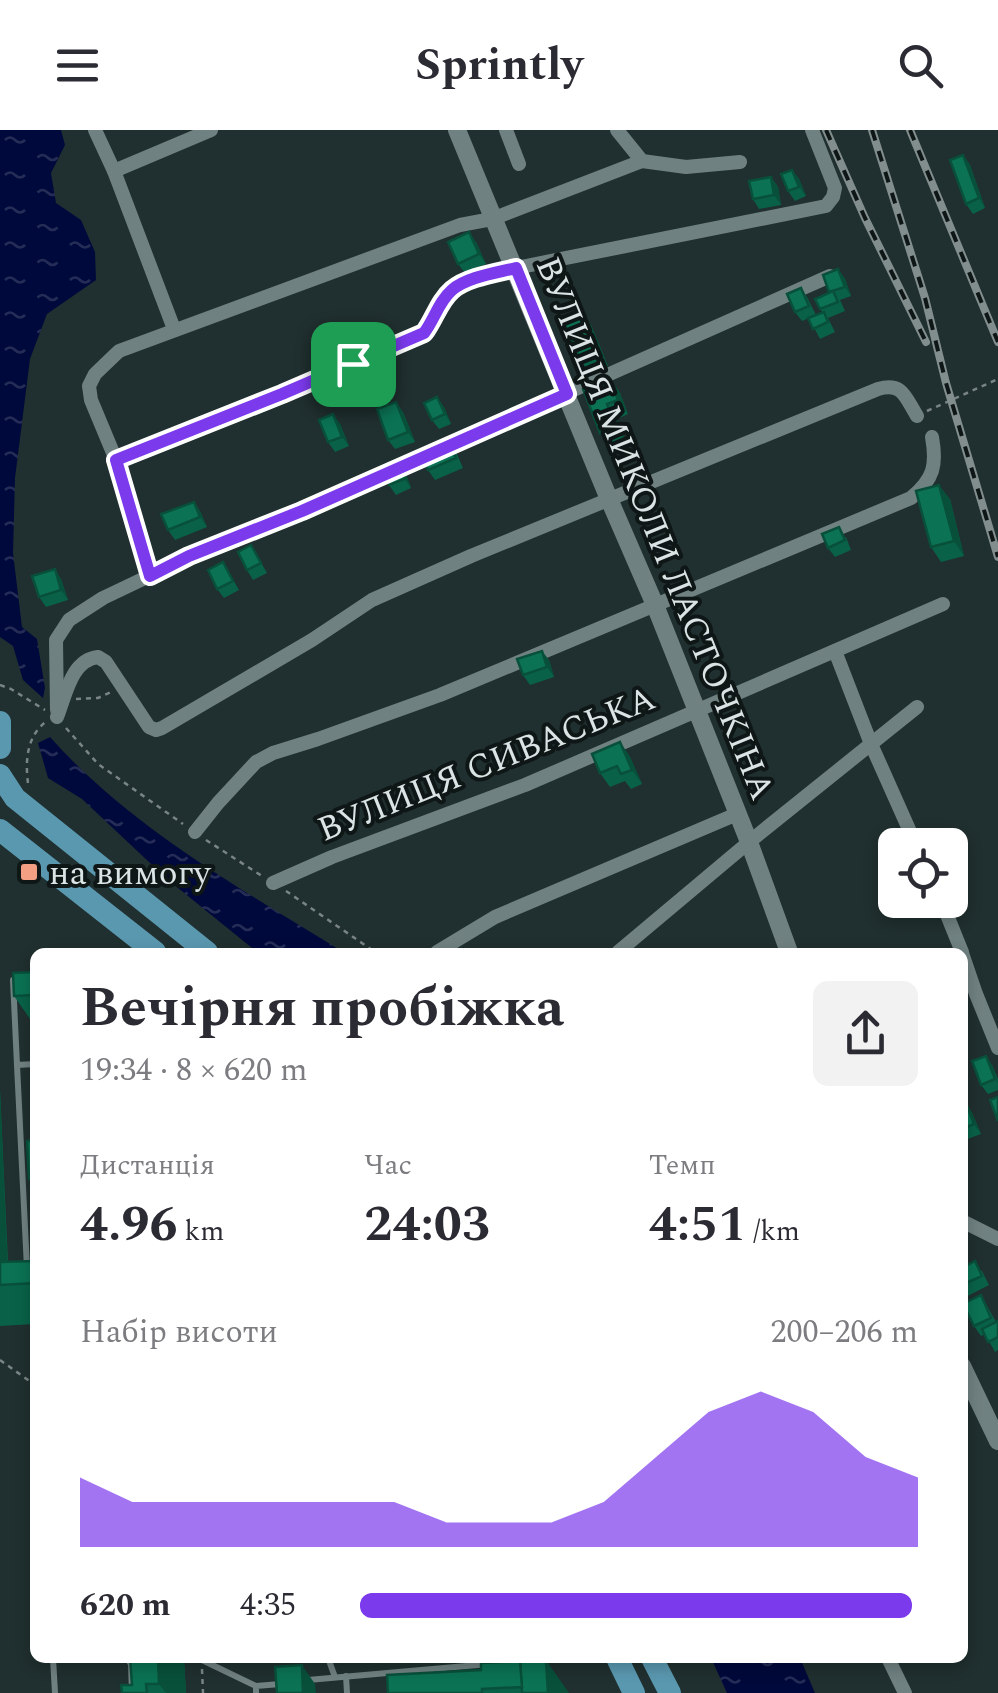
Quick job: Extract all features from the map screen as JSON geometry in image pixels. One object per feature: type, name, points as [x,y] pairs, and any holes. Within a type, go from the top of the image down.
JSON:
[{"type":"main road","points":[[0,722],[0,748]]},
{"type":"main road","points":[[0,775],[15,798],[202,948]]},
{"type":"main road","points":[[0,830],[150,948]]},
{"type":"main road","points":[[620,1663],[637,1693],[667,1687],[655,1663]]},
{"type":"street","points":[[95,130],[174,329]]},
{"type":"street","points":[[114,171],[212,130]]},
{"type":"street","name":"ВУЛИЦЯ МИКОЛИ ЛАСТОЧКІНА","points":[[458,130],[697,710],[788,948]]},
{"type":"street","points":[[506,130],[519,164]]},
{"type":"street","points":[[617,130],[642,160]]},
{"type":"street","points":[[116,460],[424,333],[452,289],[474,280],[516,268],[826,206],[834,197],[834,188],[812,130]]},
{"type":"street","points":[[150,576],[116,460],[89,386],[95,374],[119,351],[460,225],[492,219],[642,160],[686,167],[740,162]]},
{"type":"street","points":[[57,717],[56,640],[69,620],[103,598],[189,556],[302,511],[830,276]]},
{"type":"street","points":[[57,717],[77,666],[86,658],[98,657],[106,662],[149,728],[156,730],[312,640],[372,600],[608,499],[890,385],[900,389],[916,416]]},
{"type":"street","points":[[195,832],[256,762],[273,753],[440,695],[911,498],[930,476],[936,460],[932,438]]},
{"type":"street","name":"ВУЛИЦЯ СИВАСЬКА","points":[[273,883],[525,784],[943,604]]},
{"type":"street","points":[[834,651],[908,828]]},
{"type":"street","points":[[623,948],[917,706]]},
{"type":"street","points":[[445,948],[494,918],[738,814]]},
{"type":"street","points":[[949,918],[960,948]]},
{"type":"street","points":[[969,996],[998,1048]]},
{"type":"street","points":[[968,1224],[998,1239]]},
{"type":"street","points":[[968,1379],[998,1442]]},
{"type":"street","points":[[890,1663],[905,1693]]},
{"type":"lane","points":[[30,979],[12,980],[30,1276]]},
{"type":"lane","points":[[16,1065],[30,1064]]},
{"type":"lane","points":[[53,1663],[55,1693]]},
{"type":"lane","points":[[130,1663],[132,1693]]},
{"type":"lane","points":[[207,1663],[256,1690],[335,1677],[489,1664]]},
{"type":"lane","points":[[330,1663],[335,1677]]},
{"type":"lane","points":[[346,1676],[347,1693]]},
{"type":"path","points":[[916,416],[998,379]]},
{"type":"path","points":[[0,685],[57,717],[98,764],[370,948]]},
{"type":"path","points":[[28,782],[26,769],[32,735],[43,723],[57,717],[69,701],[98,698],[118,690],[129,696]]},
{"type":"path","points":[[0,1360],[30,1381]]},
{"type":"path","points":[[202,1663],[203,1693]]},
{"type":"water","points":[[0,130],[61,130],[65,145],[51,173],[56,203],[81,220],[95,252],[96,280],[47,314],[30,359],[15,478],[13,553],[22,627],[37,639],[45,688],[43,698],[23,680],[13,646],[0,637]]},
{"type":"water","points":[[50,737],[115,800],[151,828],[336,948],[252,948],[167,879],[82,799],[48,778],[38,743]]},
{"type":"water","points":[[713,1663],[802,1663],[815,1693],[727,1693]]},
{"type":"building","points":[[963,155],[979,198],[966,204],[950,160]]},
{"type":"building","points":[[792,170],[799,187],[788,191],[781,174]]},
{"type":"building","points":[[771,177],[774,195],[753,199],[749,181]]},
{"type":"building","points":[[469,232],[479,254],[458,264],[448,242]]},
{"type":"building","points":[[838,269],[845,287],[829,292],[823,275]]},
{"type":"building","points":[[801,288],[809,306],[795,312],[787,294]]},
{"type":"building","points":[[833,291],[838,302],[820,309],[815,299]]},
{"type":"building","points":[[581,310],[598,352],[580,359],[562,318]]},
{"type":"building","points":[[824,312],[828,322],[813,329],[808,318]]},
{"type":"building","points":[[610,379],[618,400],[607,404],[615,427],[600,433],[583,389]]},
{"type":"building","points":[[437,397],[445,414],[432,420],[424,403]]},
{"type":"building","points":[[396,402],[408,432],[388,440],[377,409]]},
{"type":"building","points":[[333,414],[342,437],[328,442],[319,420]]},
{"type":"building","points":[[449,442],[456,458],[428,470],[421,454]]},
{"type":"building","points":[[398,462],[405,479],[389,485],[382,468]]},
{"type":"building","points":[[939,485],[954,541],[931,547],[916,491]]},
{"type":"building","points":[[194,502],[200,517],[168,530],[161,514]]},
{"type":"building","points":[[839,527],[845,540],[828,548],[822,534]]},
{"type":"building","points":[[251,545],[261,563],[247,570],[238,552]]},
{"type":"building","points":[[223,562],[233,581],[217,589],[208,570]]},
{"type":"building","points":[[55,569],[61,590],[39,597],[32,576]]},
{"type":"building","points":[[542,651],[547,667],[523,675],[517,659]]},
{"type":"building","points":[[620,742],[632,770],[621,774],[617,766],[600,773],[592,754]]},
{"type":"building","points":[[30,972],[30,995],[14,996],[13,973]]},
{"type":"building","points":[[986,1056],[995,1079],[981,1085],[972,1061]]},
{"type":"building","points":[[998,1097],[998,1121],[990,1100]]},
{"type":"building","points":[[30,1141],[30,1179],[29,1179]]},
{"type":"building","points":[[30,1261],[30,1283],[0,1285],[0,1262]]},
{"type":"building","points":[[975,1261],[982,1276],[968,1282],[968,1265]]},
{"type":"building","points":[[981,1295],[991,1318],[974,1326],[968,1302]]},
{"type":"building","points":[[998,1321],[998,1337],[988,1342],[982,1329]]},
{"type":"building","points":[[130,1663],[158,1663],[159,1684],[146,1684],[147,1693],[122,1693],[121,1685],[132,1685]]},
{"type":"building","points":[[481,1663],[520,1663],[522,1687],[482,1689],[482,1693],[388,1693],[387,1675],[481,1670]]},
{"type":"building","points":[[520,1663],[546,1663],[548,1693],[522,1693]]},
{"type":"building","points":[[302,1665],[303,1693],[277,1693],[275,1667]]},
{"type":"railway","points":[[826,130],[926,342]]},
{"type":"railway","points":[[872,130],[925,298],[998,557]]},
{"type":"railway","points":[[910,130],[998,342]]},
{"type":"place","name":"на вимогу","points":[[29,872]]},
{"type":"route","points":[[516,268],[567,394],[150,576],[116,460],[353,364],[424,333],[452,289],[516,268]]}]
